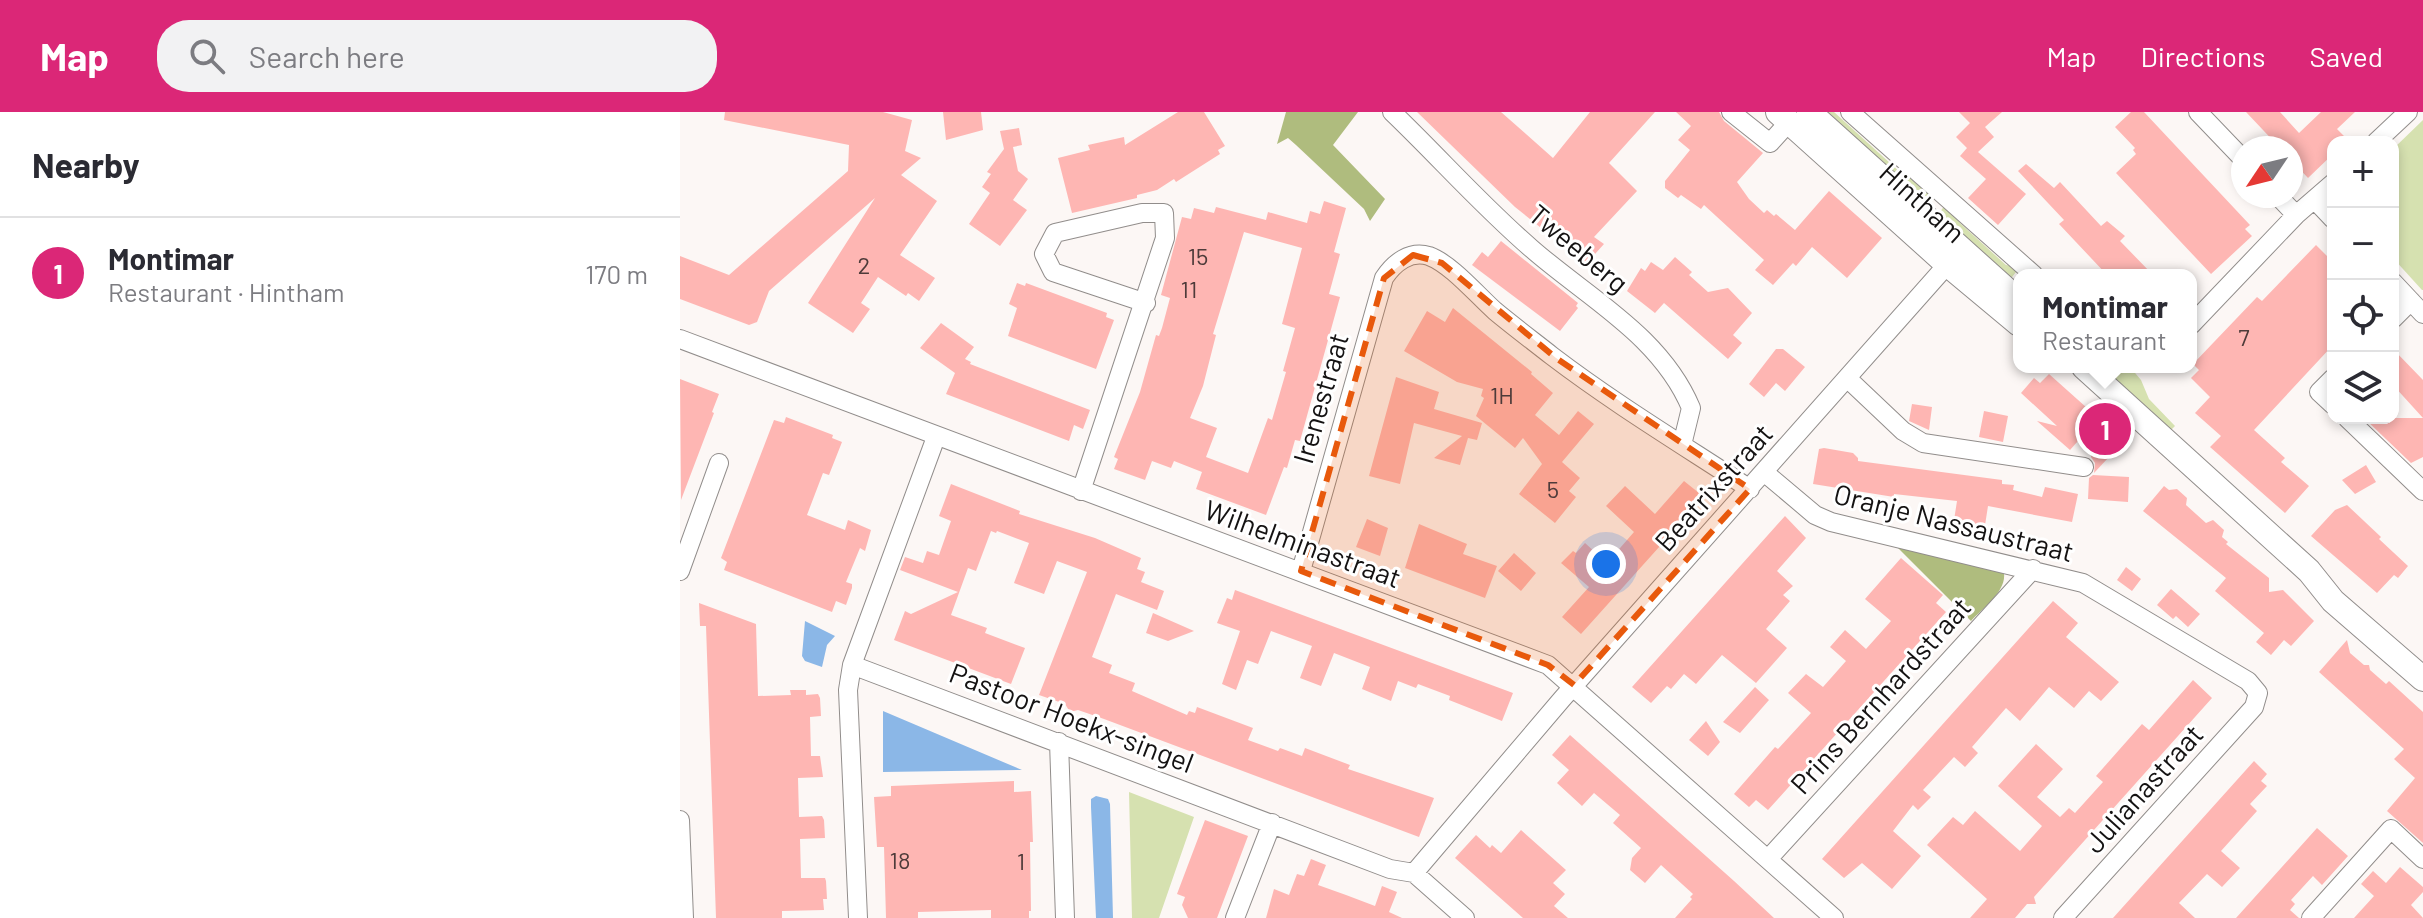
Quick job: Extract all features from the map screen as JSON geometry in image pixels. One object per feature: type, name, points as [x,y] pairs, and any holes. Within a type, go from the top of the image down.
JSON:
[{"type":"street","name":"Tweeberg","points":[[1392,112],[1531,248],[1639,334],[1668,367],[1691,408],[1682,445]]},
{"type":"street","name":"Hintham","points":[[1731,112],[1770,143],[1792,115],[1954,257],[2013,318]]},
{"type":"street","name":"Hintham","points":[[1850,112],[2027,269]]},
{"type":"street","points":[[2198,112],[2231,146]]},
{"type":"street","points":[[2382,136],[2408,112]]},
{"type":"street","points":[[2197,319],[2296,215],[2327,189]]},
{"type":"street","points":[[2315,200],[2327,213]]},
{"type":"street","points":[[2289,208],[2296,215]]},
{"type":"street","points":[[1081,491],[1146,303],[1165,238],[1164,213],[1142,213],[1055,233],[1044,254],[1053,272],[1146,303]]},
{"type":"street","name":"Irenestraat","points":[[1301,571],[1384,278],[1401,259],[1413,255],[1428,255],[1442,263],[1496,312],[1556,358],[1682,445]]},
{"type":"street","name":"Hintham","points":[[1954,257],[2013,297]]},
{"type":"street","name":"Beatrixstraat","points":[[1414,873],[1574,685],[1954,257]]},
{"type":"street","points":[[2399,288],[2417,307],[2399,316]]},
{"type":"street","name":"Wilhelminastraat","points":[[680,339],[1548,665],[1834,918]]},
{"type":"street","points":[[2084,373],[2309,571],[2333,601],[2423,679]]},
{"type":"street","points":[[2090,373],[2108,392]]},
{"type":"street","points":[[1847,378],[1903,431],[1923,443],[2084,467]]},
{"type":"street","points":[[2327,384],[2319,392],[2327,399]]},
{"type":"street","points":[[2353,424],[2423,491]]},
{"type":"street","points":[[858,918],[848,690],[852,665],[936,437]]},
{"type":"street","points":[[1682,445],[1750,489]]},
{"type":"street","points":[[680,571],[719,463]]},
{"type":"street","name":"Oranje Nassaustraat","points":[[1764,472],[1815,515],[1831,522],[2083,583],[2248,681],[2258,693]]},
{"type":"street","name":"Prins Bernhardstraat","points":[[1768,859],[2033,569]]},
{"type":"street","points":[[2309,571],[2342,591],[2423,659]]},
{"type":"street","name":"Pastoor Hoekx-singel","points":[[852,665],[1390,869],[1414,873],[1465,918]]},
{"type":"street","name":"Julianastraat","points":[[2063,918],[2246,717],[2254,707],[2258,693]]},
{"type":"street","points":[[1059,742],[1065,918]]},
{"type":"street","points":[[680,820],[684,918]]},
{"type":"street","points":[[1235,918],[1272,823]]},
{"type":"street","points":[[2311,918],[2391,829],[2423,859]]},
{"type":"highlighted area","points":[[1413,255],[1442,263],[1556,358],[1750,489],[1574,685],[1548,665],[1301,571],[1384,278]]},
{"type":"green space","points":[[1286,112],[1358,112],[1333,145],[1385,199],[1370,221],[1364,209],[1288,138],[1277,144]]},
{"type":"green space","points":[[1820,112],[1834,112],[1902,174],[1908,173],[1934,197],[1926,207]]},
{"type":"green space","points":[[2423,120],[2423,290],[2399,265],[2399,143]]},
{"type":"green space","points":[[1945,205],[2006,265],[2014,266],[2009,281],[1937,216]]},
{"type":"green space","points":[[2109,373],[2135,373],[2149,399],[2175,426],[2171,430]]},
{"type":"green space","points":[[1897,547],[2003,569],[2003,584],[1971,621]]},
{"type":"green space","points":[[1129,792],[1194,817],[1159,918],[1132,918]]},
{"type":"water","points":[[805,621],[835,636],[827,645],[822,667],[805,661],[802,656]]},
{"type":"water","points":[[883,711],[1022,770],[883,772]]},
{"type":"water","points":[[1096,796],[1108,799],[1110,804],[1113,918],[1096,918],[1091,799]]},
{"type":"building","points":[[725,112],[883,112],[912,120],[905,151],[921,158],[901,175],[937,201],[900,255],[935,278],[919,301],[878,277],[861,303],[870,309],[853,333],[808,303],[875,198],[769,291],[757,322],[749,325],[680,299],[680,256],[729,275],[848,171],[849,145],[724,120]]},
{"type":"building","points":[[943,112],[981,112],[983,130],[946,140]]},
{"type":"building","points":[[1178,112],[1204,112],[1225,146],[1218,150],[1220,154],[1176,182],[1174,179],[1157,190],[1137,195],[1137,198],[1072,213],[1058,158],[1090,150],[1088,145],[1124,137],[1125,145]]},
{"type":"building","points":[[1417,112],[1501,112],[1553,158],[1590,112],[1655,112],[1609,163],[1637,191],[1594,237],[1604,244],[1586,264],[1515,207]]},
{"type":"building","points":[[1676,112],[1719,112],[1724,121],[1763,153],[1737,182],[1764,213],[1767,210],[1774,216],[1776,214],[1795,230],[1829,191],[1882,238],[1847,278],[1812,247],[1796,266],[1793,263],[1773,285],[1755,270],[1764,260],[1704,205],[1701,209],[1665,188],[1665,181],[1690,150],[1678,140],[1691,126]]},
{"type":"building","points":[[1959,112],[2002,112],[1985,127],[1994,137],[1978,152],[2026,194],[1998,225],[1968,198],[1986,179],[1960,156],[1967,148],[1956,137],[1970,123]]},
{"type":"building","points":[[2131,112],[2144,112],[2250,225],[2245,229],[2252,236],[2211,274],[2116,173],[2136,154],[2135,148],[2115,127]]},
{"type":"building","points":[[2246,112],[2280,112],[2299,133],[2321,112],[2355,112],[2337,129],[2344,136],[2327,136],[2327,160],[2308,178],[2303,173],[2303,136],[2269,136]]},
{"type":"building","points":[[1019,128],[1022,145],[1013,147],[1018,171],[1028,179],[1013,200],[1027,210],[1000,246],[969,224],[990,193],[982,187],[991,174],[987,172],[1004,149],[1000,131]]},
{"type":"building","points":[[2026,164],[2054,188],[2060,182],[2101,226],[2107,221],[2125,236],[2120,241],[2147,269],[2101,269],[2059,224],[2064,220],[2018,171]]},
{"type":"building","points":[[1324,201],[1346,208],[1334,252],[1340,254],[1329,294],[1340,297],[1300,441],[1295,440],[1287,468],[1284,467],[1266,515],[1196,489],[1202,472],[1174,461],[1171,468],[1152,461],[1145,480],[1114,469],[1118,459],[1114,457],[1140,392],[1156,335],[1159,336],[1162,328],[1170,298],[1161,295],[1182,217],[1191,219],[1194,208],[1214,213],[1216,207],[1266,220],[1268,212],[1307,223],[1310,211],[1320,214]],"holes":[[[1244,232],[1302,248],[1282,324],[1295,328],[1283,371],[1286,372],[1272,420],[1268,418],[1248,473],[1206,457],[1217,428],[1190,418],[1203,386],[1216,335],[1213,334]]]},
{"type":"building","points":[[1501,241],[1578,303],[1578,308],[1560,331],[1472,265],[1482,252],[1488,257]]},
{"type":"building","points":[[2316,245],[2327,256],[2327,351],[2254,430],[2285,458],[2281,462],[2309,486],[2285,513],[2210,447],[2221,436],[2195,413],[2210,397],[2191,378],[2199,370],[2197,360],[2257,297],[2262,301]]},
{"type":"building","points":[[1675,257],[1708,292],[1728,288],[1752,313],[1733,335],[1742,343],[1728,359],[1664,303],[1655,313],[1627,291],[1641,268],[1645,271],[1651,262],[1663,270]]},
{"type":"building","points":[[1017,283],[1025,286],[1026,283],[1107,313],[1106,317],[1114,320],[1096,369],[1008,336],[1017,308],[1009,304]]},
{"type":"building","points":[[1453,308],[1532,372],[1553,393],[1535,415],[1559,435],[1578,411],[1594,424],[1562,462],[1580,478],[1569,491],[1576,497],[1555,523],[1519,494],[1542,464],[1523,438],[1515,448],[1476,416],[1484,398],[1481,396],[1483,389],[1457,382],[1404,351],[1427,311],[1445,322]]},
{"type":"building","points":[[941,323],[974,347],[965,359],[970,364],[1090,410],[1083,429],[1074,425],[1069,441],[946,394],[955,373],[920,348]]},
{"type":"building","points":[[1776,349],[1783,349],[1805,367],[1785,391],[1776,383],[1764,397],[1749,384]]},
{"type":"building","points":[[2399,355],[2423,380],[2423,418],[2399,392]]},
{"type":"building","points":[[2049,374],[2124,441],[2094,473],[2095,463],[2091,457],[2093,424],[2070,450],[2037,421],[2057,426],[2021,393],[2034,378],[2040,383]]},
{"type":"building","points":[[1396,377],[1439,392],[1434,409],[1482,423],[1477,440],[1468,438],[1460,465],[1434,458],[1462,436],[1414,423],[1400,484],[1369,476]]},
{"type":"building","points":[[680,379],[719,394],[681,500]]},
{"type":"building","points":[[1912,404],[1932,407],[1929,430],[1909,421]]},
{"type":"building","points":[[1984,411],[2008,416],[2003,442],[1979,437]]},
{"type":"building","points":[[786,417],[833,435],[832,438],[842,442],[829,475],[823,473],[807,515],[845,530],[848,520],[871,530],[865,551],[860,548],[846,582],[852,584],[852,588],[846,605],[836,601],[832,612],[724,570],[727,562],[721,558],[774,420],[784,423]]},
{"type":"building","points":[[2399,418],[2423,418],[2423,457],[2411,463],[2370,424],[2399,424]]},
{"type":"building","points":[[1819,449],[1853,453],[1858,461],[2002,480],[2002,484],[2014,485],[2013,490],[2042,497],[2045,487],[2078,494],[2072,522],[1988,506],[1983,538],[1952,533],[1957,501],[1894,494],[1894,497],[1813,484]]},
{"type":"building","points":[[2366,465],[2376,482],[2355,494],[2342,480]]},
{"type":"building","points":[[2093,475],[2129,477],[2128,502],[2088,499],[2089,478]]},
{"type":"building","points":[[1684,481],[1704,497],[1581,634],[1562,617],[1589,587],[1561,563],[1585,543],[1607,563],[1634,532],[1606,506],[1625,486],[1655,514]]},
{"type":"building","points":[[951,484],[1020,511],[1019,514],[1095,538],[1141,558],[1137,569],[1145,572],[1141,582],[1164,591],[1157,610],[1116,594],[1092,657],[1112,665],[1109,673],[1135,683],[1132,691],[1187,715],[1189,711],[1195,713],[1197,707],[1253,728],[1248,740],[1278,751],[1280,748],[1302,756],[1305,748],[1350,765],[1348,769],[1434,798],[1419,837],[1104,719],[1078,710],[1070,712],[1065,704],[1039,695],[1087,572],[1057,561],[1044,594],[1014,583],[1029,543],[991,531],[976,571],[968,568],[951,615],[987,628],[985,633],[1025,648],[1011,684],[894,640],[905,611],[911,614],[958,592],[900,570],[905,557],[923,563],[927,551],[939,555],[951,521],[939,516]]},
{"type":"building","points":[[2164,486],[2169,490],[2177,489],[2187,498],[2186,505],[2206,523],[2213,520],[2224,530],[2222,537],[2228,542],[2226,544],[2269,578],[2269,592],[2283,590],[2314,621],[2291,646],[2284,640],[2271,655],[2256,642],[2264,633],[2215,591],[2226,578],[2143,511]]},
{"type":"building","points":[[2347,505],[2408,566],[2398,578],[2394,575],[2377,593],[2311,536],[2335,510]]},
{"type":"building","points":[[1785,516],[1806,538],[1777,571],[1793,586],[1783,595],[1790,601],[1766,629],[1787,648],[1756,683],[1722,655],[1696,684],[1684,674],[1671,689],[1667,686],[1651,703],[1632,687]]},
{"type":"building","points":[[1367,519],[1388,528],[1380,556],[1356,547]]},
{"type":"building","points":[[1419,524],[1467,544],[1463,554],[1497,566],[1485,598],[1405,568]]},
{"type":"building","points":[[1514,553],[1536,573],[1521,591],[1498,571]]},
{"type":"building","points":[[1901,558],[1943,595],[1936,603],[1946,612],[1768,810],[1756,800],[1749,807],[1734,794],[1775,747],[1778,749],[1811,713],[1788,693],[1806,674],[1823,687],[1846,661],[1830,647],[1845,630],[1866,649],[1891,621],[1865,599]]},
{"type":"building","points":[[2126,567],[2141,579],[2132,591],[2117,580]]},
{"type":"building","points":[[2171,589],[2200,614],[2188,627],[2157,605]]},
{"type":"building","points":[[1235,590],[1513,693],[1502,721],[1418,684],[1416,688],[1398,681],[1391,701],[1362,689],[1370,667],[1334,653],[1321,686],[1300,678],[1312,646],[1271,631],[1258,664],[1247,660],[1236,690],[1222,684],[1240,631],[1217,623],[1227,598],[1232,600]]},
{"type":"building","points":[[2053,601],[2078,623],[2066,637],[2119,682],[2101,701],[2089,691],[2074,708],[2049,687],[2020,721],[2006,708],[1972,747],[1978,753],[1965,767],[1954,757],[1923,790],[1931,797],[1918,810],[1913,805],[1893,831],[1921,856],[1892,889],[1862,863],[1844,878],[1822,859]]},
{"type":"building","points":[[699,603],[756,624],[758,696],[791,695],[790,690],[806,690],[806,695],[818,694],[820,698],[821,716],[810,717],[811,756],[820,756],[823,777],[798,778],[799,817],[822,816],[824,820],[825,838],[800,839],[801,878],[825,878],[827,899],[823,899],[824,910],[782,911],[782,918],[716,918],[706,626],[700,626]]},
{"type":"building","points":[[1153,613],[1194,631],[1168,641],[1146,633]]},
{"type":"building","points":[[2347,640],[2350,653],[2364,665],[2369,665],[2370,670],[2386,684],[2389,681],[2423,712],[2423,843],[2387,811],[2415,778],[2394,759],[2404,749],[2319,672]]},
{"type":"building","points":[[2193,680],[2212,698],[2034,897],[2036,904],[2027,904],[2015,918],[1970,918],[1987,899],[1927,845],[1953,817],[1963,825],[1975,811],[2020,851],[2042,826],[1998,786],[2036,744],[2063,769],[2037,797],[2060,817],[2069,808],[2075,813],[2103,782],[2096,776],[2142,724],[2149,730]]},
{"type":"building","points":[[1755,687],[1769,700],[1740,733],[1723,722]]},
{"type":"building","points":[[1706,721],[1720,742],[1708,756],[1689,740]]},
{"type":"building","points":[[1570,735],[1774,918],[1675,918],[1693,894],[1661,865],[1645,883],[1630,870],[1632,858],[1641,848],[1613,823],[1620,815],[1594,793],[1582,806],[1557,783],[1569,770],[1552,755]]},
{"type":"building","points":[[2254,761],[2267,774],[2261,781],[2267,786],[2250,804],[2257,811],[2221,851],[2240,868],[2222,887],[2207,874],[2179,903],[2195,918],[2113,918]]},
{"type":"building","points":[[1014,781],[1014,792],[1031,791],[1033,842],[1030,842],[1029,918],[991,918],[991,910],[918,912],[918,918],[886,918],[884,847],[877,847],[874,797],[891,796],[891,786]]},
{"type":"building","points":[[1205,820],[1248,836],[1217,918],[1188,918],[1182,905],[1185,897],[1177,894]]},
{"type":"building","points":[[2317,828],[2348,856],[2322,885],[2313,876],[2291,900],[2295,904],[2290,910],[2299,918],[2236,918]]},
{"type":"building","points":[[1521,830],[1566,870],[1553,883],[1565,894],[1554,906],[1568,918],[1523,918],[1455,858],[1476,835],[1501,853]]},
{"type":"building","points":[[1311,859],[1326,865],[1318,885],[1375,906],[1382,886],[1397,892],[1389,912],[1402,918],[1266,918],[1274,889],[1289,895],[1297,874],[1304,876]]},
{"type":"building","points":[[2400,867],[2423,887],[2423,892],[2411,905],[2423,918],[2354,918],[2374,896],[2361,884],[2373,871],[2386,883]]},
{"type":"place","name":"Montimar","points":[[2105,429]]}]
